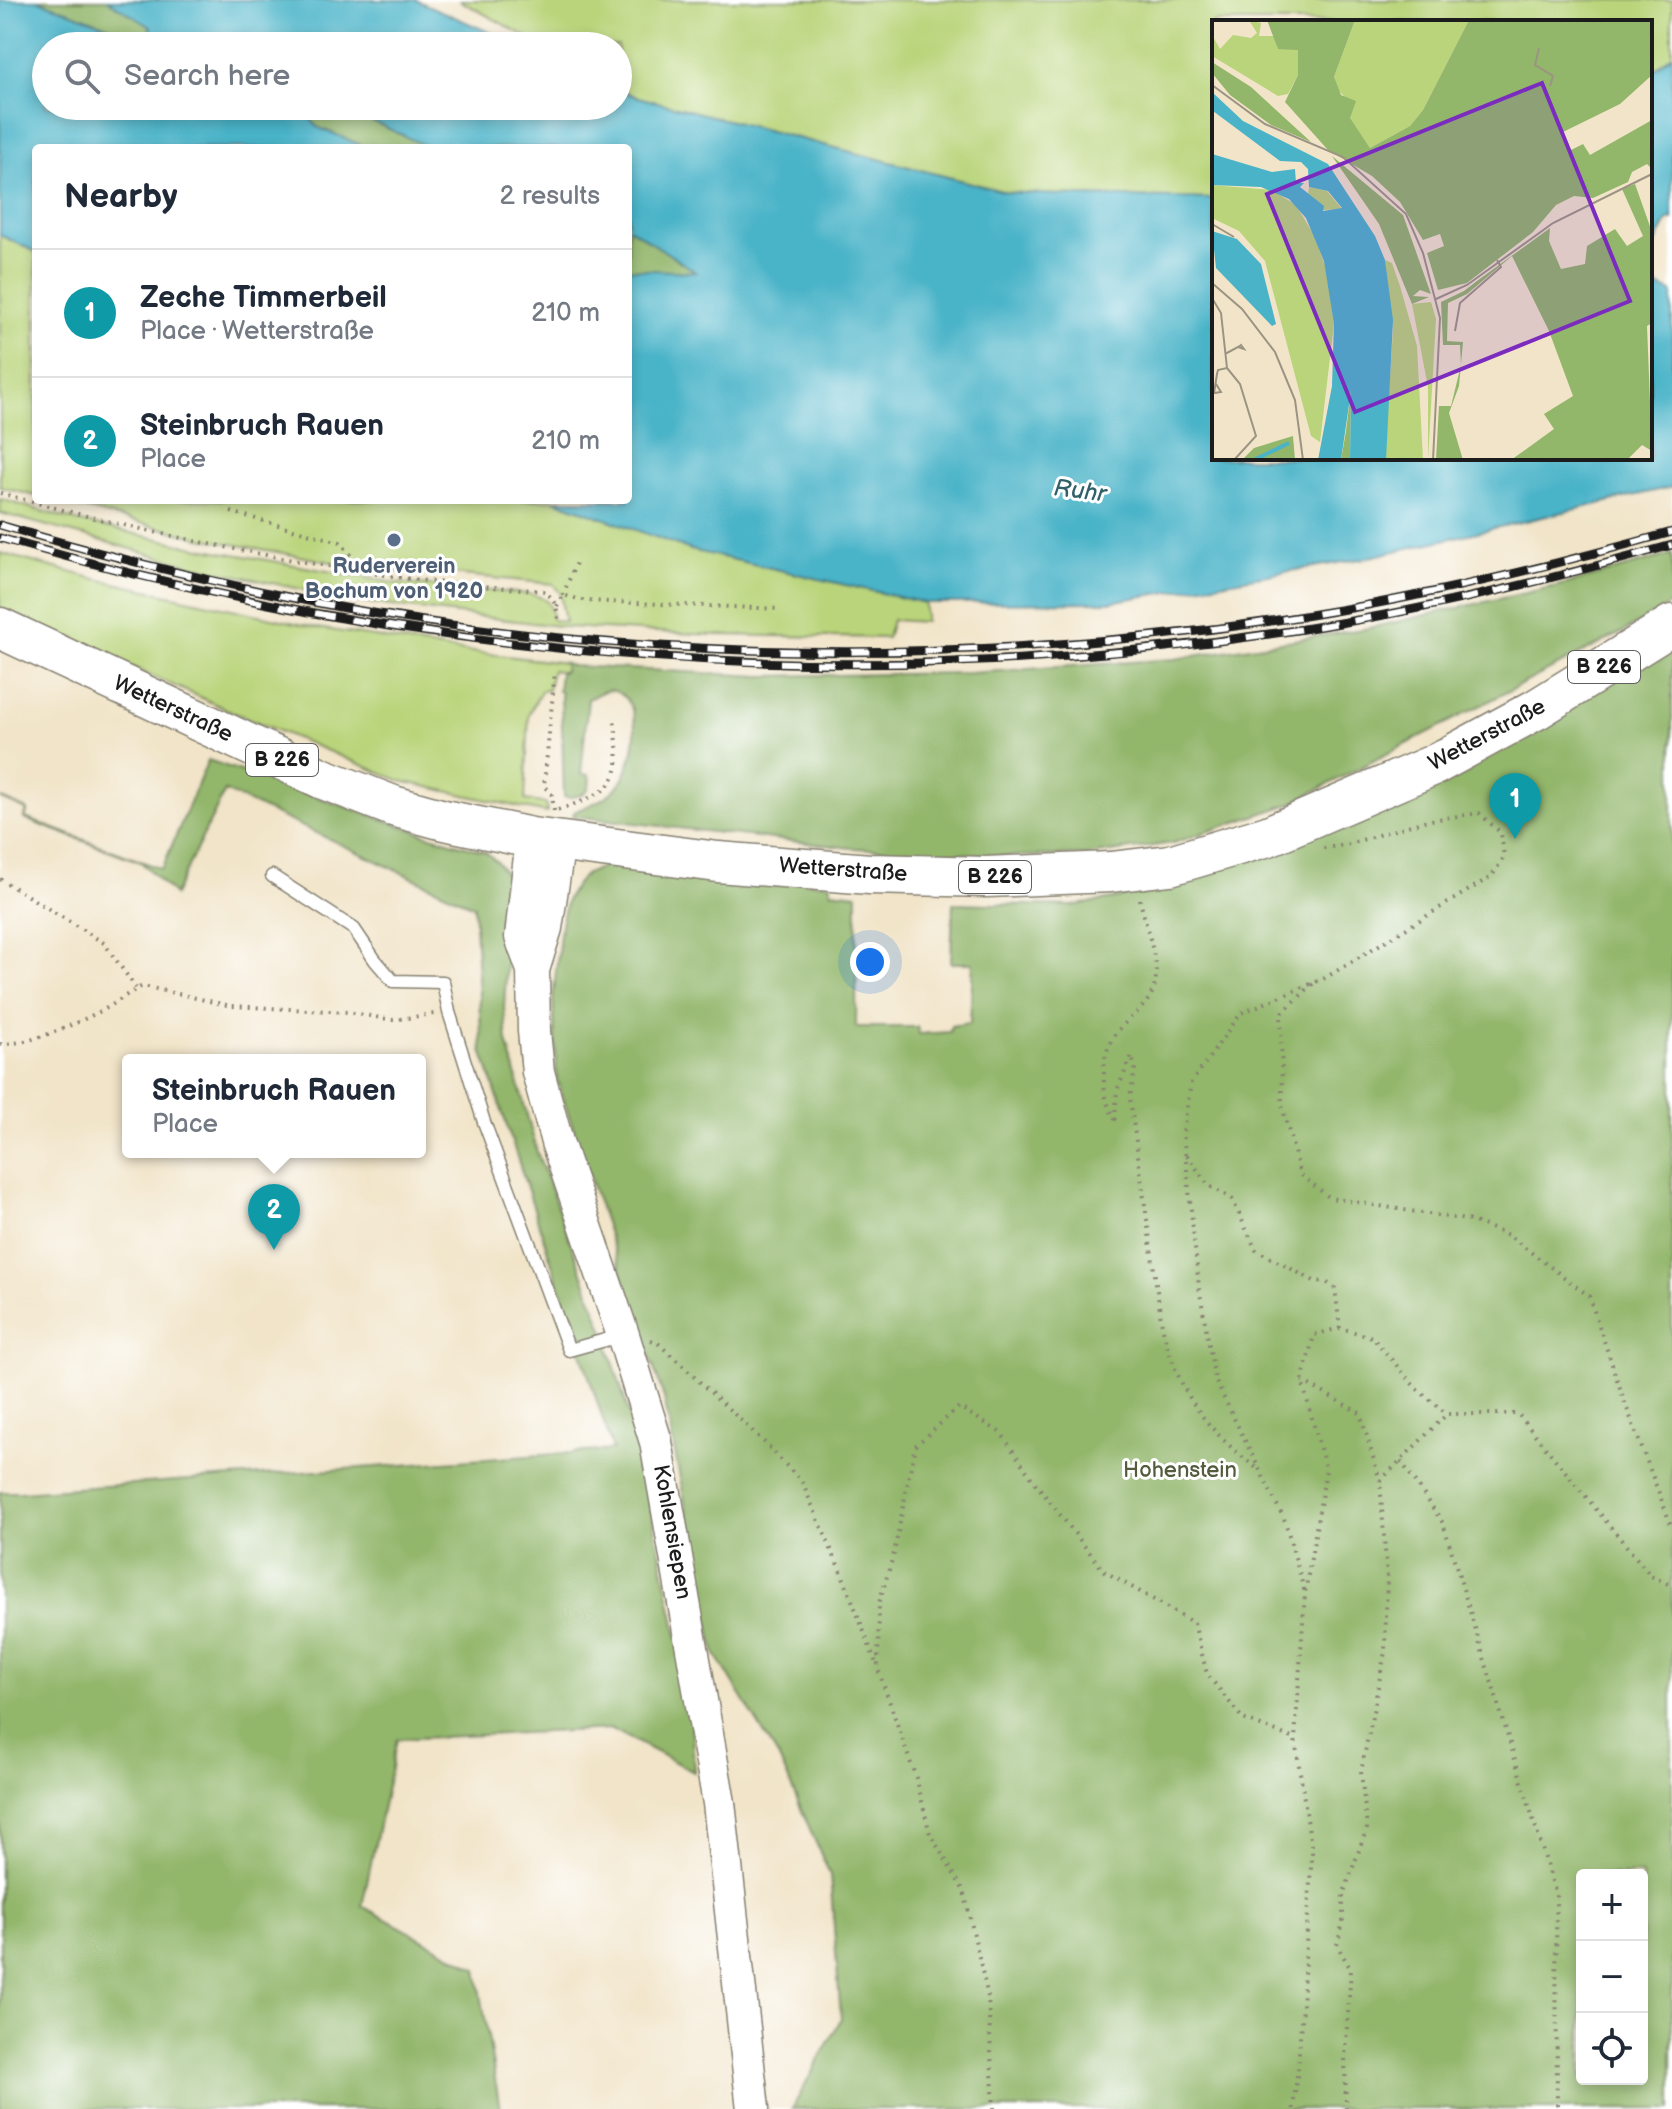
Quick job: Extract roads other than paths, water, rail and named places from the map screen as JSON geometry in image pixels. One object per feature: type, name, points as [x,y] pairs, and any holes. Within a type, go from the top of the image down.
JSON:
[{"type":"main road","name":"Wetterstraße","points":[[0,628],[321,778],[393,806],[444,820],[545,840],[718,862],[870,874],[1037,876],[1170,865],[1268,836],[1436,764],[1537,709],[1672,625]]},
{"type":"street","name":"Kohlensiepen","points":[[545,840],[546,928],[533,970],[538,1072],[557,1142],[656,1442],[719,1803],[753,2109]]},
{"type":"lane","points":[[272,876],[354,929],[393,981],[443,982],[449,1012],[484,1122],[569,1350],[623,1335]]},
{"type":"water","points":[[0,0],[37,0],[130,32],[32,32],[32,120],[312,120],[317,127],[358,144],[32,144],[32,250],[0,235]]},
{"type":"water","points":[[107,0],[416,0],[489,32],[148,32],[151,27]]},
{"type":"water","points":[[1672,55],[1672,220],[1668,219],[1652,251],[1652,72]]},
{"type":"water","name":"Ruhr","points":[[632,95],[1006,192],[1212,199],[1212,460],[1652,460],[1652,284],[1672,292],[1672,487],[1361,559],[1110,602],[925,603],[691,550],[565,504],[632,504],[632,269],[696,272],[632,230],[632,144],[421,144],[370,120],[632,120]]},
{"type":"railway","points":[[0,525],[185,574],[373,613],[491,630],[612,642],[734,650],[857,652],[980,649],[1102,641],[1222,628],[1424,594],[1672,532]]},
{"type":"railway","points":[[0,538],[165,582],[331,616],[498,641],[665,657],[833,664],[1001,660],[1170,647],[1340,623],[1508,588],[1672,545]]},
{"type":"place","name":"Ruderverein Bochum von 1920","points":[[394,540]]},
{"type":"place","name":"Zeche Timmerbeil","points":[[1515,839]]},
{"type":"place","name":"Steinbruch Rauen","points":[[274,1250]]},
{"type":"park label","name":"Hohenstein","points":[[1180,1470]]}]
